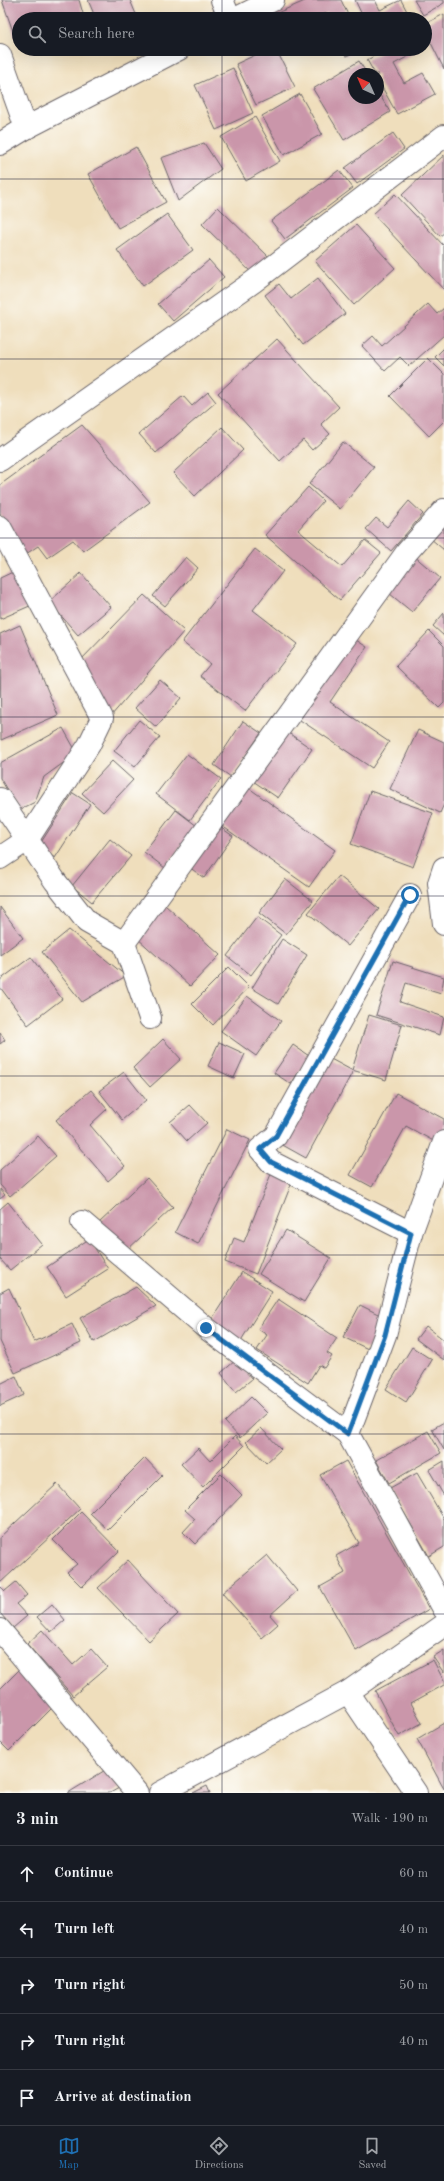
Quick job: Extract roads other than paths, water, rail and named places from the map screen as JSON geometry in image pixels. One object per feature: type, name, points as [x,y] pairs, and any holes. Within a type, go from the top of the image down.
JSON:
[{"type":"street","points":[[222,0],[227,12]]},
{"type":"street","points":[[249,12],[273,0]]},
{"type":"street","points":[[0,55],[26,128]]},
{"type":"street","points":[[0,144],[26,128],[165,56]]},
{"type":"street","points":[[0,460],[253,282],[444,136]]},
{"type":"street","points":[[124,943],[407,552],[444,510]]},
{"type":"street","points":[[0,527],[102,718],[89,746],[27,840],[0,858]]},
{"type":"street","points":[[0,799],[55,881],[87,922],[124,943],[150,1018]]},
{"type":"street","points":[[444,868],[439,883],[444,924]]},
{"type":"street","points":[[410,895],[276,1136],[260,1149],[271,1162],[411,1233]]},
{"type":"street","points":[[348,1434],[385,1335],[411,1233],[444,1142]]},
{"type":"street","points":[[82,1222],[206,1328],[348,1434],[444,1610]]},
{"type":"street","points":[[160,1793],[348,1692],[444,1625]]},
{"type":"street","points":[[0,1630],[137,1793]]},
{"type":"street","points":[[348,1692],[416,1793]]}]
